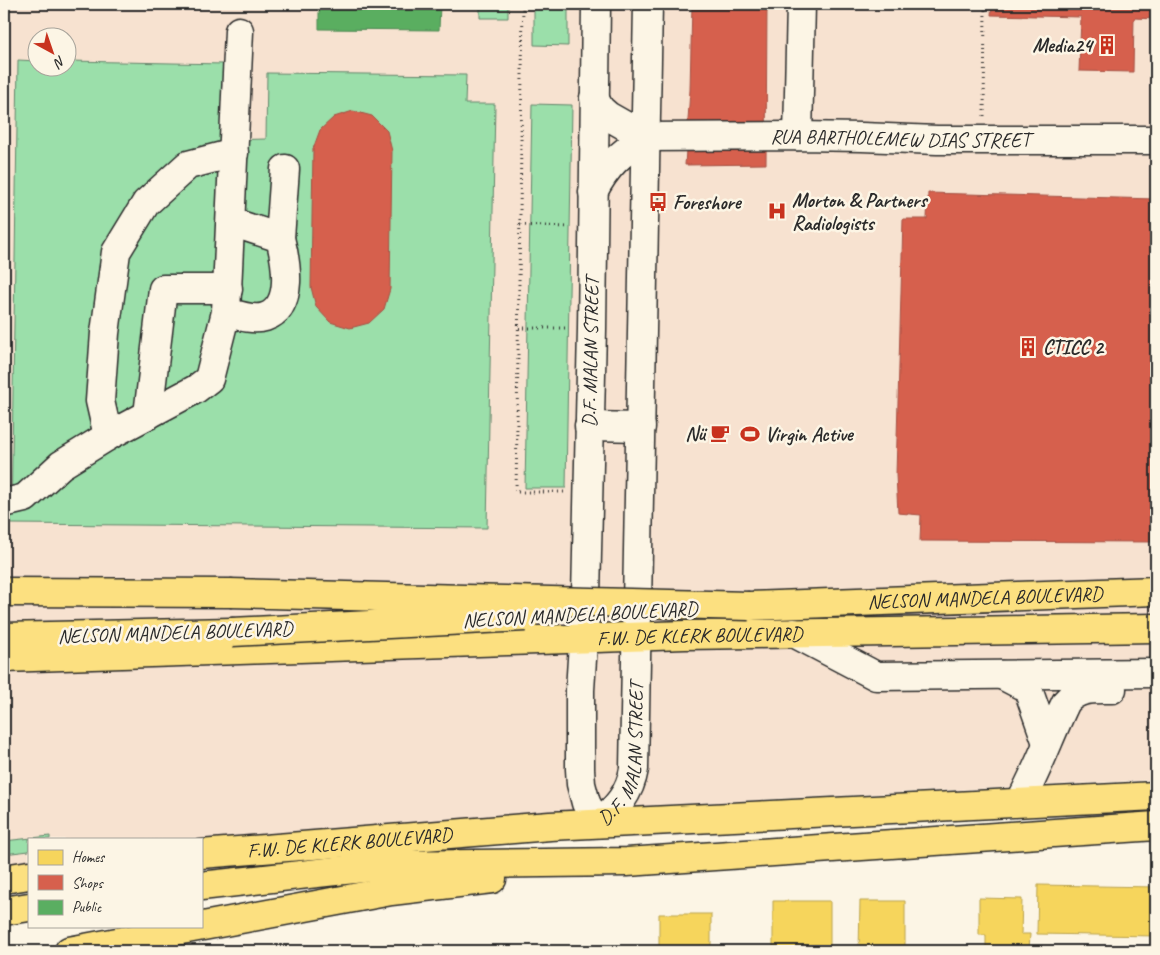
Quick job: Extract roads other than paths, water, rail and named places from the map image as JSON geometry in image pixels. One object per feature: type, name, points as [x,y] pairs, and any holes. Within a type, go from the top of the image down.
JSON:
[{"type":"main road","name":"NELSON MANDELA BOULEVARD","points":[[4,637],[232,632],[749,606],[1156,591]]},
{"type":"main road","points":[[4,592],[230,594],[749,606]]},
{"type":"main road","name":"F.W. DE KLERK BOULEVARD","points":[[4,658],[637,637],[1156,628]]},
{"type":"main road","name":"F.W. DE KLERK BOULEVARD","points":[[202,854],[597,823],[1156,796]]},
{"type":"main road","points":[[202,926],[391,891],[627,862],[1156,826]]},
{"type":"main road","points":[[202,886],[390,865],[627,862]]},
{"type":"main road","points":[[4,878],[28,875]]},
{"type":"main road","points":[[4,911],[28,908]]},
{"type":"main road","points":[[69,951],[192,928]]},
{"type":"street","name":"D.F. MALAN STREET","points":[[596,4],[586,597],[580,690],[581,784],[586,803],[597,823],[616,808],[632,780],[636,728],[648,4]]},
{"type":"street","points":[[798,136],[801,4]]},
{"type":"street","points":[[4,502],[25,498],[61,465],[108,436],[196,389],[209,379],[227,301],[240,31]]},
{"type":"street","name":"RUA BARTHOLEMEW DIAS STREET","points":[[594,98],[600,109],[608,116],[645,137],[798,136],[947,140],[1156,140]]},
{"type":"street","points":[[593,192],[610,164],[645,137]]},
{"type":"street","points":[[108,436],[100,401],[105,333],[116,252],[146,203],[188,165],[234,153]]},
{"type":"street","points":[[148,415],[162,289],[227,301],[244,317],[264,317],[280,306],[285,292],[285,257],[280,238],[285,169]]},
{"type":"street","points":[[232,222],[280,238]]},
{"type":"street","points":[[589,426],[641,427]]},
{"type":"street","points":[[794,633],[876,676],[1156,673]]},
{"type":"street","points":[[1002,675],[1025,687],[1029,692],[1046,744]]},
{"type":"street","points":[[1020,802],[1036,772],[1046,744],[1070,697],[1088,689],[1156,688]]},
{"type":"place","name":"Media24","points":[[1107,45]]},
{"type":"place","name":"Foreshore","points":[[658,202]]},
{"type":"place","name":"Morton & Partners Radiologists","points":[[777,211]]},
{"type":"place","name":"CTICC 2","points":[[1028,347]]},
{"type":"place","name":"Nü","points":[[720,433]]},
{"type":"place","name":"Virgin Active","points":[[750,434]]}]
